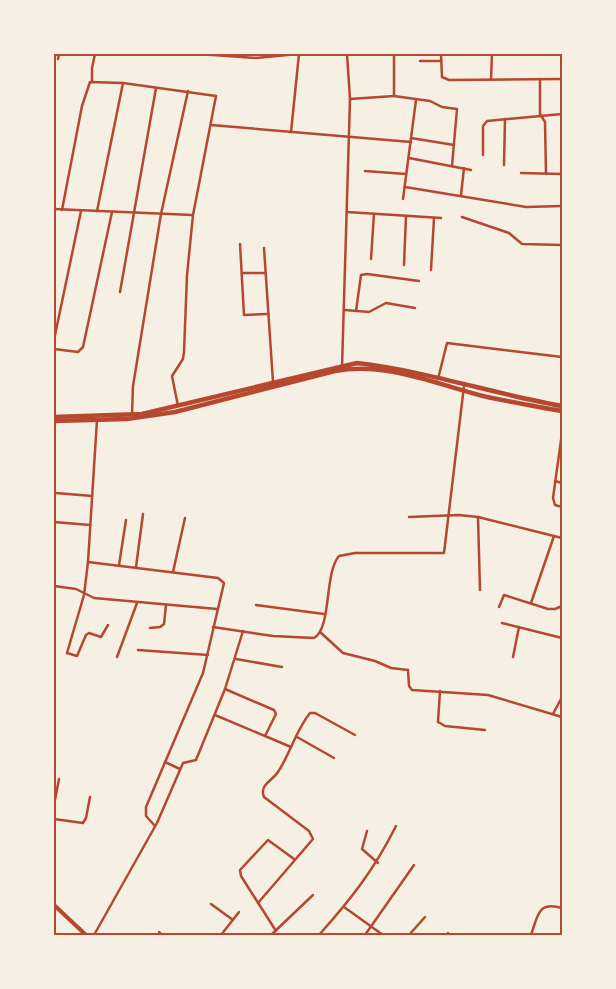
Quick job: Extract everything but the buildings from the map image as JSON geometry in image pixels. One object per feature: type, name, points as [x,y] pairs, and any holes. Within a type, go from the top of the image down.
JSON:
[{"type":"highway","points":[[54,417],[132,415],[178,406],[357,363],[388,367],[438,379],[464,388],[562,406]]},
{"type":"highway","points":[[342,368],[378,369],[562,411]]},
{"type":"highway","points":[[54,421],[127,419],[175,412],[273,384]]},
{"type":"street","points":[[58,59],[59,54]]},
{"type":"street","points":[[92,81],[95,54]]},
{"type":"street","points":[[198,54],[245,56],[299,54],[291,132]]},
{"type":"street","points":[[342,368],[350,99],[347,54]]},
{"type":"street","points":[[394,54],[394,96]]},
{"type":"street","points":[[441,54],[442,77],[445,79],[562,78]]},
{"type":"street","points":[[491,79],[492,54]]},
{"type":"street","points":[[420,61],[441,62]]},
{"type":"street","points":[[540,79],[540,114],[545,122],[546,174]]},
{"type":"street","points":[[62,210],[88,83],[92,81],[123,83],[216,96],[193,216],[187,275],[183,359],[172,376],[178,406]]},
{"type":"street","points":[[97,211],[123,83]]},
{"type":"street","points":[[120,292],[156,88]]},
{"type":"street","points":[[132,415],[133,386],[161,214],[188,91]]},
{"type":"street","points":[[350,99],[394,96],[430,101],[442,107],[457,109],[452,166]]},
{"type":"street","points":[[403,199],[416,100]]},
{"type":"street","points":[[483,155],[485,123],[540,114],[562,114]]},
{"type":"street","points":[[504,165],[505,119]]},
{"type":"street","points":[[211,125],[348,138],[411,140],[454,145]]},
{"type":"street","points":[[408,158],[472,170]]},
{"type":"street","points":[[461,196],[464,168]]},
{"type":"street","points":[[365,171],[406,174]]},
{"type":"street","points":[[521,173],[562,174]]},
{"type":"street","points":[[404,187],[526,207],[562,206]]},
{"type":"street","points":[[54,209],[193,216]]},
{"type":"street","points":[[54,340],[81,211]]},
{"type":"street","points":[[54,349],[78,352],[83,347],[112,212]]},
{"type":"street","points":[[347,212],[441,218]]},
{"type":"street","points":[[371,259],[374,214]]},
{"type":"street","points":[[404,265],[406,216]]},
{"type":"street","points":[[462,217],[508,233],[522,244],[562,245]]},
{"type":"street","points":[[431,270],[434,218]]},
{"type":"street","points":[[240,244],[244,315],[267,314]]},
{"type":"street","points":[[264,248],[273,384]]},
{"type":"street","points":[[242,273],[265,273]]},
{"type":"street","points":[[356,311],[361,275],[367,274],[419,281]]},
{"type":"street","points":[[344,310],[374,311],[386,302],[415,308]]},
{"type":"street","points":[[438,379],[447,342],[562,357]]},
{"type":"street","points":[[213,627],[299,638],[314,638],[320,632],[331,578],[339,556],[355,553],[444,554],[446,550],[447,515],[464,388]]},
{"type":"street","points":[[97,420],[88,562],[84,595],[67,653],[77,656],[87,634],[101,637],[108,625]]},
{"type":"street","points":[[562,433],[558,452],[554,503],[562,507]]},
{"type":"street","points":[[555,481],[562,483]]},
{"type":"street","points":[[56,493],[92,496]]},
{"type":"street","points":[[136,568],[144,514]]},
{"type":"street","points":[[409,518],[447,515],[478,517],[562,538]]},
{"type":"street","points":[[478,517],[480,590]]},
{"type":"street","points":[[173,572],[185,518]]},
{"type":"street","points":[[119,566],[126,520]]},
{"type":"street","points":[[54,522],[90,524]]},
{"type":"street","points":[[531,603],[554,536]]},
{"type":"street","points":[[88,562],[221,579],[223,586],[203,673],[146,807],[146,816],[155,826]]},
{"type":"street","points":[[54,586],[76,589],[84,595],[137,603],[217,609]]},
{"type":"street","points":[[498,607],[504,595],[552,610],[562,606]]},
{"type":"street","points":[[117,657],[137,603]]},
{"type":"street","points":[[150,628],[160,627],[164,624],[166,605]]},
{"type":"street","points":[[256,605],[324,614]]},
{"type":"street","points":[[502,623],[562,638]]},
{"type":"street","points":[[513,657],[519,627]]},
{"type":"street","points":[[94,935],[155,826],[184,762],[196,760],[216,715],[236,658],[243,631]]},
{"type":"street","points":[[320,632],[343,652],[375,661],[391,668],[408,670],[408,686],[412,690],[488,695],[562,717]]},
{"type":"street","points":[[138,650],[208,655]]},
{"type":"street","points":[[236,658],[282,667]]},
{"type":"street","points":[[225,690],[274,710],[276,714],[265,736]]},
{"type":"street","points":[[440,691],[438,722],[445,726],[485,730]]},
{"type":"street","points":[[553,714],[562,697]]},
{"type":"street","points":[[258,902],[294,859],[312,842],[312,834],[264,797],[264,786],[278,772],[307,716],[312,712],[355,735]]},
{"type":"street","points":[[216,715],[291,747]]},
{"type":"street","points":[[296,737],[334,758]]},
{"type":"street","points":[[165,762],[180,769]]},
{"type":"street","points":[[54,805],[59,779]]},
{"type":"street","points":[[54,819],[83,822],[86,818],[90,797]]},
{"type":"street","points":[[319,935],[344,907],[378,863],[396,826]]},
{"type":"street","points":[[367,831],[362,849],[378,863]]},
{"type":"street","points":[[276,931],[241,876],[242,866],[268,840],[294,859]]},
{"type":"street","points":[[364,935],[373,926],[414,865]]},
{"type":"street","points":[[271,935],[313,895]]},
{"type":"street","points":[[211,904],[233,920]]},
{"type":"street","points":[[54,905],[86,935]]},
{"type":"street","points":[[531,935],[539,912],[543,908],[551,906],[562,908]]},
{"type":"street","points":[[344,907],[384,935]]},
{"type":"street","points":[[221,935],[239,912]]},
{"type":"street","points":[[409,935],[424,917]]},
{"type":"street","points":[[158,932],[162,935]]}]
